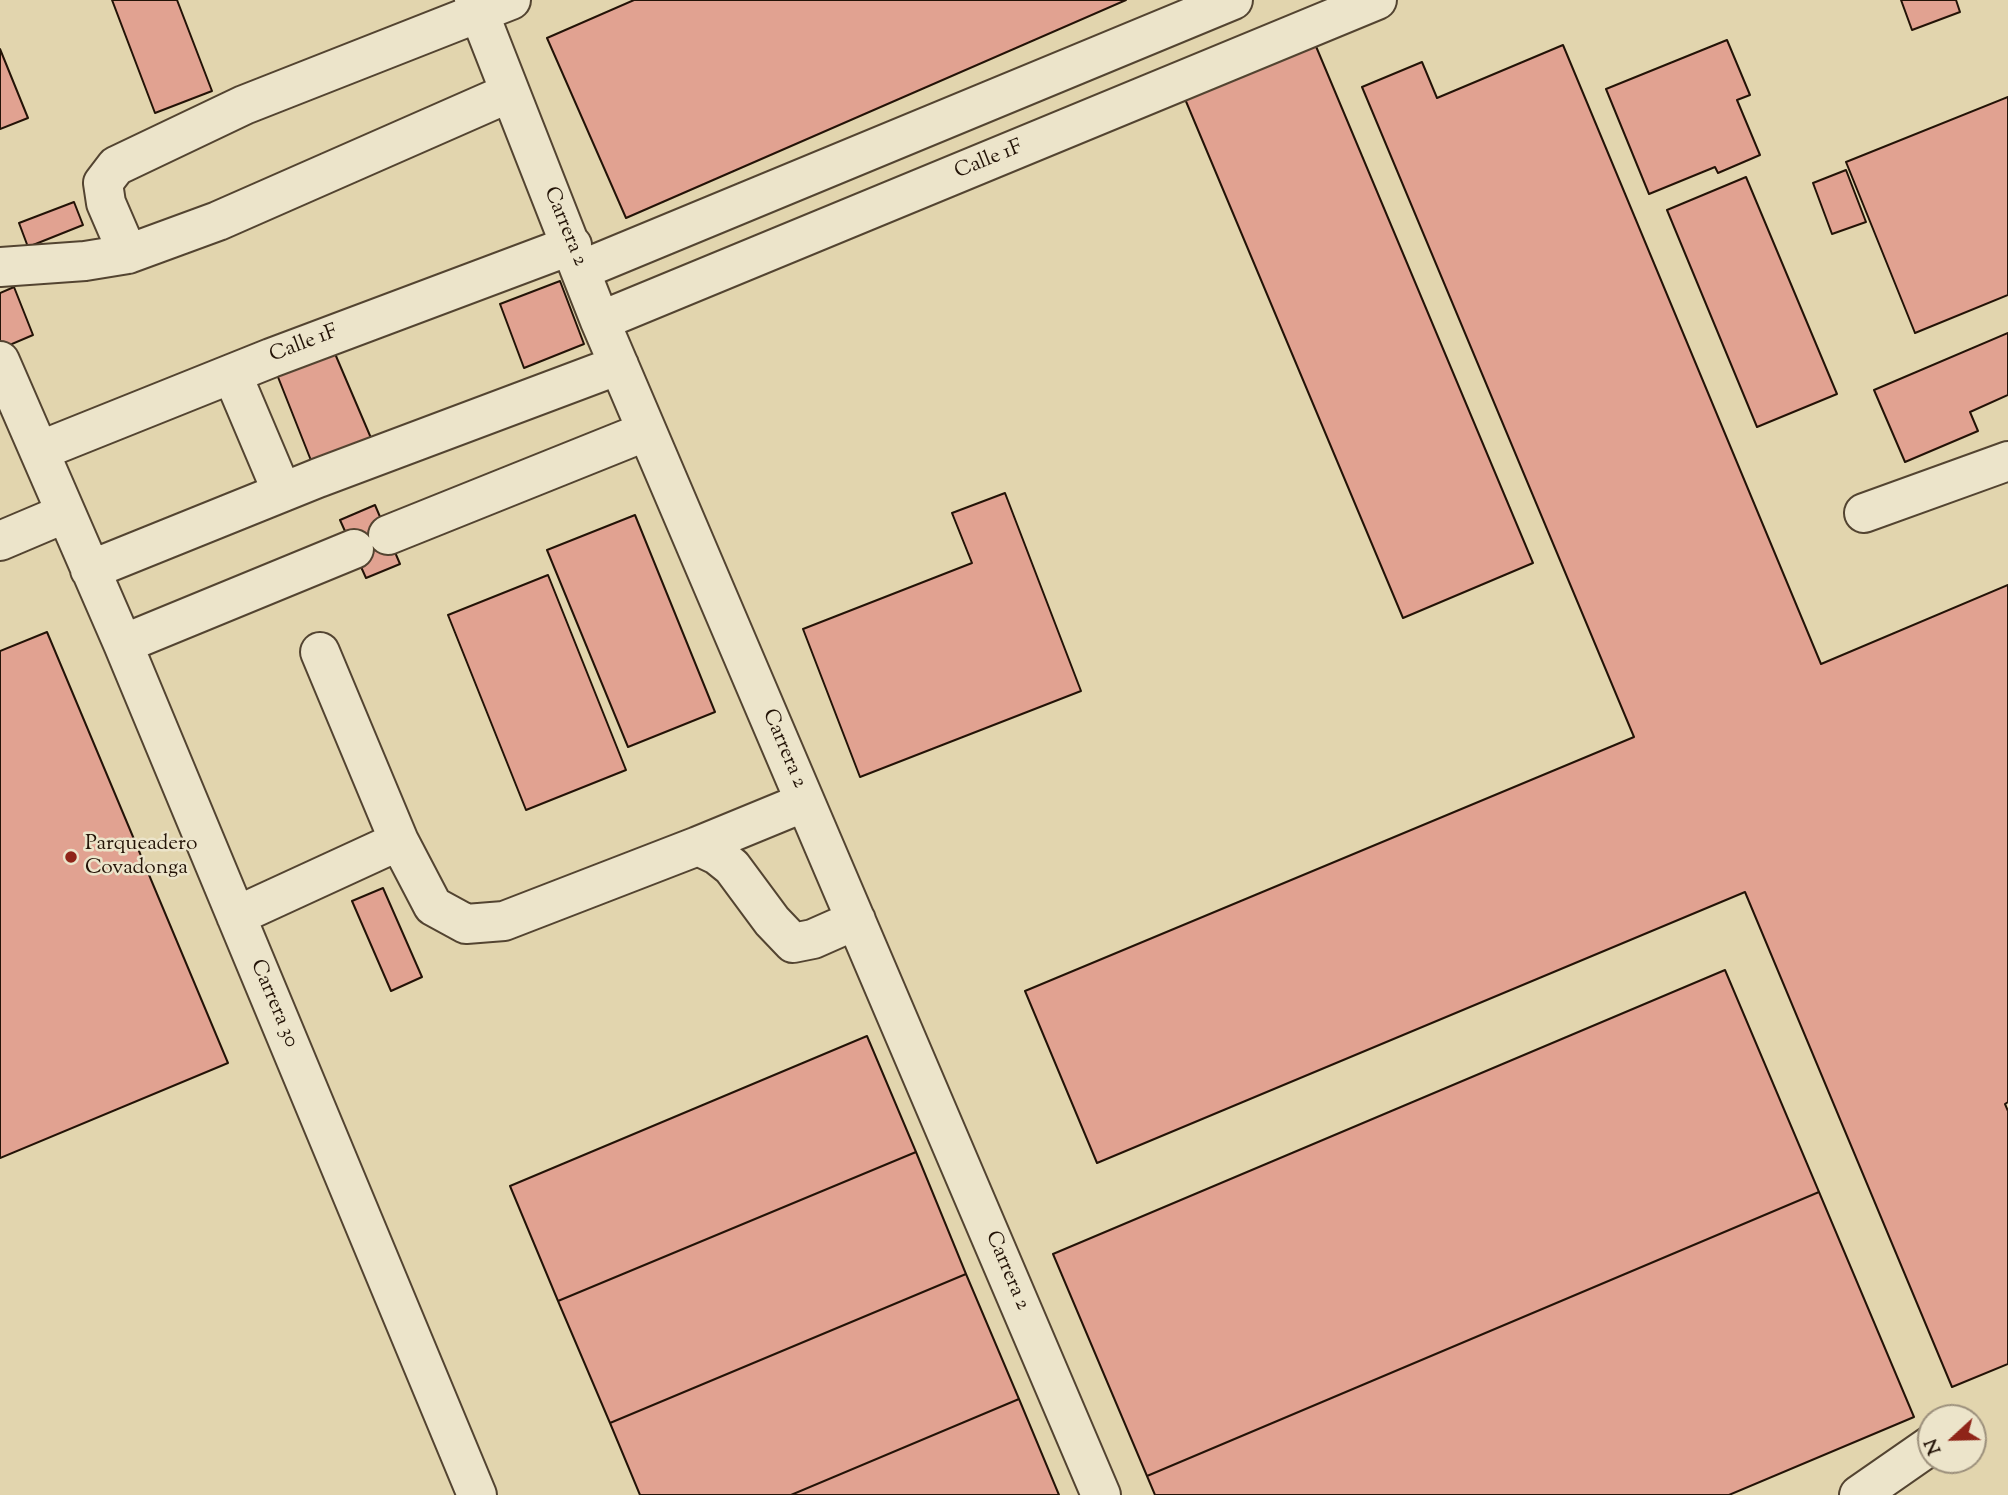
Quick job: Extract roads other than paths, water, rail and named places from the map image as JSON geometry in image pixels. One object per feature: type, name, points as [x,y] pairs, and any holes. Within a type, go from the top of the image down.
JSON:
[{"type":"street","name":"Calle 1F","points":[[39,451],[232,374],[576,257],[1234,0]]},
{"type":"street","name":"Calle 1F","points":[[600,321],[1377,0]]},
{"type":"street","name":"Carrera 2","points":[[488,4],[509,93],[600,321],[1101,1495]]},
{"type":"street","points":[[128,254],[106,203],[103,183],[116,166],[244,105],[488,4]]},
{"type":"street","points":[[0,267],[85,261],[128,254],[218,221],[509,93]]},
{"type":"street","name":"Carrera 30","points":[[0,361],[123,645],[477,1495]]},
{"type":"street","points":[[90,570],[282,492],[619,365]]},
{"type":"street","points":[[232,374],[282,492]]},
{"type":"street","points":[[123,645],[647,431]]},
{"type":"street","points":[[1864,513],[2008,461]]},
{"type":"street","points":[[0,541],[65,513]]},
{"type":"street","points":[[320,652],[399,841],[433,906],[466,924],[504,921],[805,802]]},
{"type":"street","points":[[236,916],[399,841]]},
{"type":"street","points":[[698,846],[717,855],[732,867],[772,921],[793,943],[813,939],[856,920]]},
{"type":"street","points":[[1859,1495],[1917,1455]]},
{"type":"place","name":"Parqueadero Covadonga","points":[[71,857]]}]
